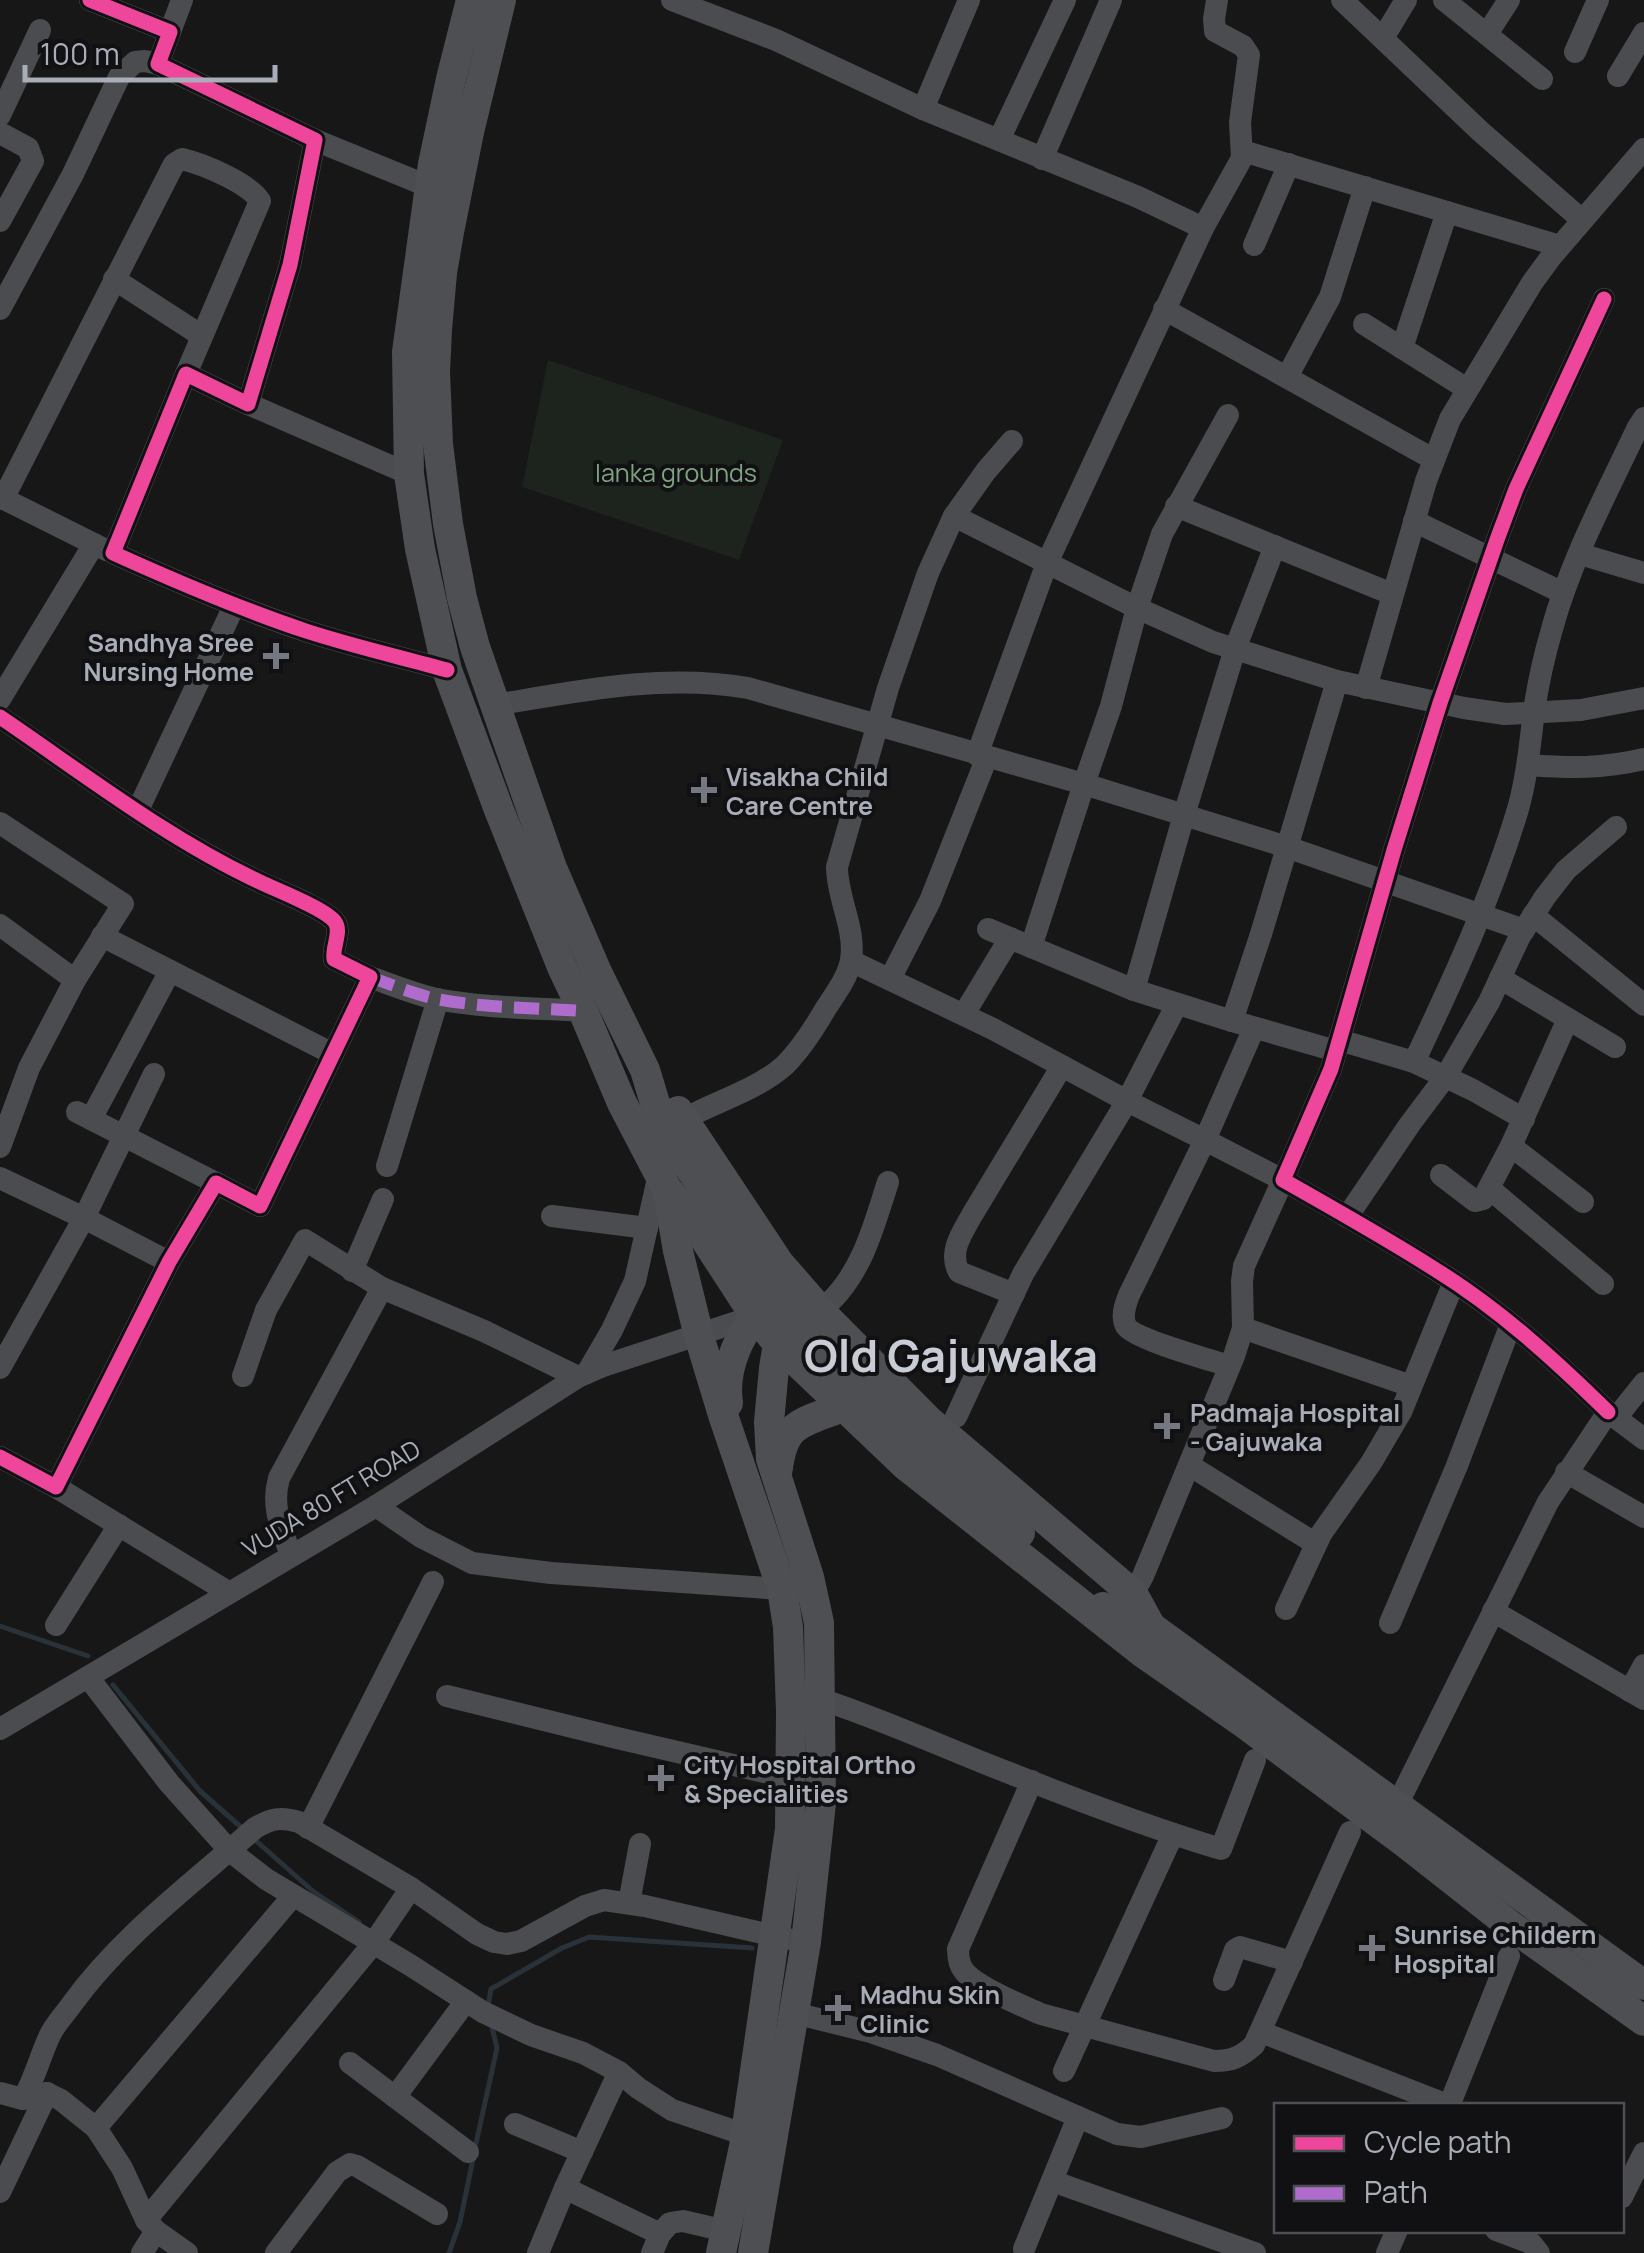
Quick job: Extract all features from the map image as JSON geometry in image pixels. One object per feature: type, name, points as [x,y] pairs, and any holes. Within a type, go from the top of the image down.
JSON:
[{"type":"main road","points":[[471,0],[450,79],[430,187],[407,352],[409,474],[420,549],[447,670],[562,968],[622,1103],[663,1182],[699,1336],[782,1589],[788,1626],[794,2013],[753,2253]]},
{"type":"main road","points":[[501,0],[469,132],[438,316],[438,444],[448,524],[475,648],[552,868],[645,1070],[708,1220],[776,1322],[842,1408],[942,1495],[1511,1926],[1644,2022]]},
{"type":"main road","points":[[645,1070],[669,1096],[779,1264],[826,1318],[929,1420],[1132,1594],[1152,1651]]},
{"type":"main road","points":[[663,1182],[708,1220]]},
{"type":"main road","points":[[732,1440],[727,1376],[736,1348],[776,1322]]},
{"type":"main road","points":[[724,2242],[821,1803],[817,1612],[771,1460],[769,1422],[776,1322]]},
{"type":"main road","points":[[776,1322],[837,1369],[1152,1651],[1397,1805],[1644,1984]]},
{"type":"main road","points":[[776,1482],[783,1442],[792,1429],[842,1408]]},
{"type":"street","points":[[90,0],[170,32]]},
{"type":"street","points":[[158,64],[182,0]]},
{"type":"street","points":[[672,0],[776,40],[923,108],[1203,228]]},
{"type":"street","points":[[923,108],[969,0]]},
{"type":"street","points":[[999,140],[1065,0]]},
{"type":"street","points":[[1042,159],[1112,0]]},
{"type":"street","points":[[890,978],[930,901],[1046,564],[1203,228],[1239,166],[1249,55],[1243,46],[1215,31],[1217,0]]},
{"type":"street","points":[[1342,0],[1480,131],[1582,220]]},
{"type":"street","points":[[1383,38],[1406,0]]},
{"type":"street","points":[[1444,0],[1542,80]]},
{"type":"street","points":[[1487,34],[1510,0]]},
{"type":"street","points":[[1575,52],[1598,0]]},
{"type":"street","points":[[0,115],[40,30]]},
{"type":"street","points":[[1618,76],[1644,33]]},
{"type":"street","points":[[0,309],[73,174],[119,77],[135,62],[158,64],[315,140],[430,187]]},
{"type":"street","points":[[0,132],[28,148],[33,160],[0,221]]},
{"type":"street","points":[[248,404],[290,265],[315,140]]},
{"type":"street","points":[[1366,688],[1414,521],[1450,419],[1532,282],[1644,149]]},
{"type":"street","points":[[1243,151],[1560,246]]},
{"type":"street","points":[[0,698],[104,549],[259,207],[259,198],[250,190],[187,160],[177,160],[1,498],[104,549],[234,606],[310,632],[447,670]]},
{"type":"street","points":[[1254,245],[1289,164]]},
{"type":"street","points":[[1287,378],[1330,297],[1365,187]]},
{"type":"street","points":[[1402,348],[1448,212]]},
{"type":"street","points":[[114,280],[202,336]]},
{"type":"street","points":[[1132,1594],[1143,1576],[1229,1366],[1242,1328],[1244,1266],[1316,1105],[1337,1046],[1440,703],[1490,559],[1516,489],[1604,299]]},
{"type":"street","points":[[1164,309],[1434,459]]},
{"type":"street","points":[[1364,324],[1467,389]]},
{"type":"street","points":[[186,374],[409,474]]},
{"type":"street","points":[[964,1014],[1020,943],[1084,784],[1162,534],[1228,415]]},
{"type":"street","points":[[1414,1062],[1449,988],[1508,842],[1528,764],[1548,642],[1563,593],[1644,418]]},
{"type":"street","points":[[696,1114],[784,1066],[842,983],[851,960],[837,883],[838,867],[888,688],[928,572],[954,516],[1012,442]]},
{"type":"street","points":[[1176,506],[1392,594]]},
{"type":"street","points":[[954,516],[1137,608],[1234,649],[1337,681],[1505,714],[1581,710],[1644,698]]},
{"type":"street","points":[[1414,521],[1563,593]]},
{"type":"street","points":[[1134,990],[1234,649],[1275,546]]},
{"type":"street","points":[[1580,554],[1644,573]]},
{"type":"street","points":[[138,810],[234,606]]},
{"type":"street","points":[[1229,1366],[1142,1337],[1126,1326],[1123,1316],[1129,1295],[1205,1140],[1243,1025],[1287,847],[1337,681]]},
{"type":"street","points":[[495,705],[629,684],[714,682],[748,688],[1184,815],[1480,915],[1528,923],[1644,1004]]},
{"type":"street","points":[[0,716],[215,861],[334,920],[338,924],[334,958],[370,977],[438,999],[584,1011]]},
{"type":"street","points":[[1528,764],[1578,769],[1644,760]]},
{"type":"street","points":[[0,823],[123,904],[75,980],[29,1068],[5,1117],[0,1148]]},
{"type":"street","points":[[1347,1217],[1446,1076],[1528,923],[1566,870],[1616,827]]},
{"type":"street","points":[[0,925],[75,980]]},
{"type":"street","points":[[988,929],[1134,990],[1243,1025],[1414,1062],[1524,1119]]},
{"type":"street","points":[[102,936],[333,1054]]},
{"type":"street","points":[[851,960],[964,1014],[1347,1217],[1454,1282],[1511,1324],[1644,1439]]},
{"type":"street","points":[[170,971],[84,1116],[260,1206],[370,977]]},
{"type":"street","points":[[1500,978],[1615,1046]]},
{"type":"street","points":[[387,1166],[438,999]]},
{"type":"street","points":[[956,1417],[1014,1294],[1127,1101],[1177,1004]]},
{"type":"street","points":[[1441,1176],[1478,1202],[1484,1199],[1512,1146],[1568,1018]]},
{"type":"street","points":[[1014,1294],[959,1272],[954,1258],[956,1248],[1062,1066]]},
{"type":"street","points":[[0,1368],[84,1218],[154,1074]]},
{"type":"street","points":[[1512,1146],[1583,1202]]},
{"type":"street","points":[[1,1181],[170,1262]]},
{"type":"street","points":[[56,1487],[170,1262],[216,1182]]},
{"type":"street","points":[[242,1376],[266,1310],[305,1240],[382,1288],[582,1375],[612,1330],[634,1281],[663,1182]]},
{"type":"street","points":[[830,1302],[857,1268],[888,1182]]},
{"type":"street","points":[[1490,1189],[1603,1284]]},
{"type":"street","points":[[352,1271],[382,1199]]},
{"type":"street","points":[[552,1216],[647,1228]]},
{"type":"street","points":[[1286,1609],[1316,1544],[1388,1438],[1454,1282]]},
{"type":"street","points":[[291,1556],[275,1508],[275,1492],[382,1288]]},
{"type":"street","name":"VUDA 80 FT ROAD","points":[[0,1729],[376,1506],[582,1375],[699,1336],[776,1322]]},
{"type":"street","points":[[1390,1622],[1456,1468],[1511,1324]]},
{"type":"street","points":[[1242,1328],[1411,1386]]},
{"type":"street","points":[[1397,1805],[1492,1611],[1566,1472],[1644,1383]]},
{"type":"street","points":[[0,1457],[228,1592]]},
{"type":"street","points":[[1189,1465],[1316,1544]]},
{"type":"street","points":[[1566,1472],[1644,1517]]},
{"type":"street","points":[[376,1506],[421,1537],[472,1563],[538,1572],[782,1589]]},
{"type":"street","points":[[56,1625],[118,1525]]},
{"type":"street","points":[[308,1828],[434,1582]]},
{"type":"street","points":[[1492,1611],[1637,1696],[1644,1665]]},
{"type":"street","points":[[88,1677],[169,1783],[230,1851],[293,1896],[475,2006],[619,2072],[672,2110],[746,2135]]},
{"type":"street","points":[[448,1696],[790,1778]]},
{"type":"street","points":[[820,1699],[1174,1834],[1222,1848],[1255,1760]]},
{"type":"street","points":[[1032,1781],[958,1949],[963,1970],[972,1979],[1042,2014],[1214,2061],[1243,2056],[1254,2045],[1350,1832]]},
{"type":"street","points":[[12,2096],[34,2080],[50,2034],[87,1983],[124,1943],[255,1828],[272,1819],[286,1818],[308,1828],[494,1942],[507,1944],[537,1933],[585,1906],[604,1900],[791,1940]]},
{"type":"street","points":[[1064,2071],[1174,1834]]},
{"type":"street","points":[[628,1903],[640,1844]]},
{"type":"street","points":[[142,2253],[151,2225],[373,1944],[410,1888]]},
{"type":"street","points":[[96,2128],[293,1896]]},
{"type":"street","points":[[1224,1980],[1240,1947],[1292,1962]]},
{"type":"street","points":[[1450,2103],[1509,1956]]},
{"type":"street","points":[[395,2097],[475,2006]]},
{"type":"street","points":[[794,2013],[871,2032],[937,2055],[1117,2134],[1141,2137],[1222,2118]]},
{"type":"street","points":[[1261,2032],[1444,2103]]},
{"type":"street","points":[[350,2063],[468,2152]]},
{"type":"street","points":[[538,2253],[619,2072]]},
{"type":"street","points":[[12,2096],[46,2093],[62,2100],[96,2128],[151,2225],[187,2253]]},
{"type":"street","points":[[0,2192],[46,2093]]},
{"type":"street","points":[[1024,2248],[1078,2117]]},
{"type":"street","points":[[515,2124],[582,2152]]},
{"type":"street","points":[[1624,2192],[1644,2153]]},
{"type":"street","points":[[276,2253],[337,2172],[350,2164],[437,2214]]},
{"type":"street","points":[[1052,2181],[1255,2253]]},
{"type":"street","points":[[565,2188],[656,2244],[670,2223],[683,2221],[724,2242]]},
{"type":"street","points":[[1504,2233],[1532,2244],[1539,2253]]},
{"type":"green space","name":"lanka grounds","points":[[548,360],[783,440],[739,560],[522,487]]},
{"type":"waterway","points":[[0,1626],[88,1656]]},
{"type":"waterway","points":[[113,1685],[200,1791],[242,1828]]},
{"type":"waterway","points":[[254,1839],[314,1892],[359,1922]]},
{"type":"waterway","points":[[488,2006],[491,1989],[589,1937],[752,1948]]},
{"type":"waterway","points":[[475,2148],[497,2048],[492,2027]]},
{"type":"waterway","points":[[449,2253],[473,2159]]},
{"type":"marked path","points":[[370,977],[454,1002],[583,1011]]},
{"type":"cycle path","points":[[90,0],[170,32],[158,64],[315,140],[290,265],[248,404],[186,374],[113,553],[281,623],[447,670]]},
{"type":"cycle path","points":[[1604,299],[1516,489],[1498,537],[1440,703],[1331,1069],[1283,1180],[1482,1301],[1608,1412]]},
{"type":"cycle path","points":[[0,717],[192,846],[330,917],[338,930],[334,959],[370,977],[260,1206],[216,1183],[169,1262],[56,1487],[0,1457]]},
{"type":"place","name":"Sandhya Sree Nursing Home","points":[[276,656]]},
{"type":"place","name":"Visakha Child Care Centre","points":[[704,790]]},
{"type":"place","name":"Padmaja Hospital - Gajuwaka","points":[[1167,1426]]},
{"type":"place","name":"City Hospital Ortho & Specialities","points":[[661,1778]]},
{"type":"place","name":"Sunrise Childern Hospital","points":[[1372,1948]]},
{"type":"place","name":"Madhu Skin Clinic","points":[[838,2008]]},
{"type":"district","name":"Old Gajuwaka","points":[[951,1355]]}]
